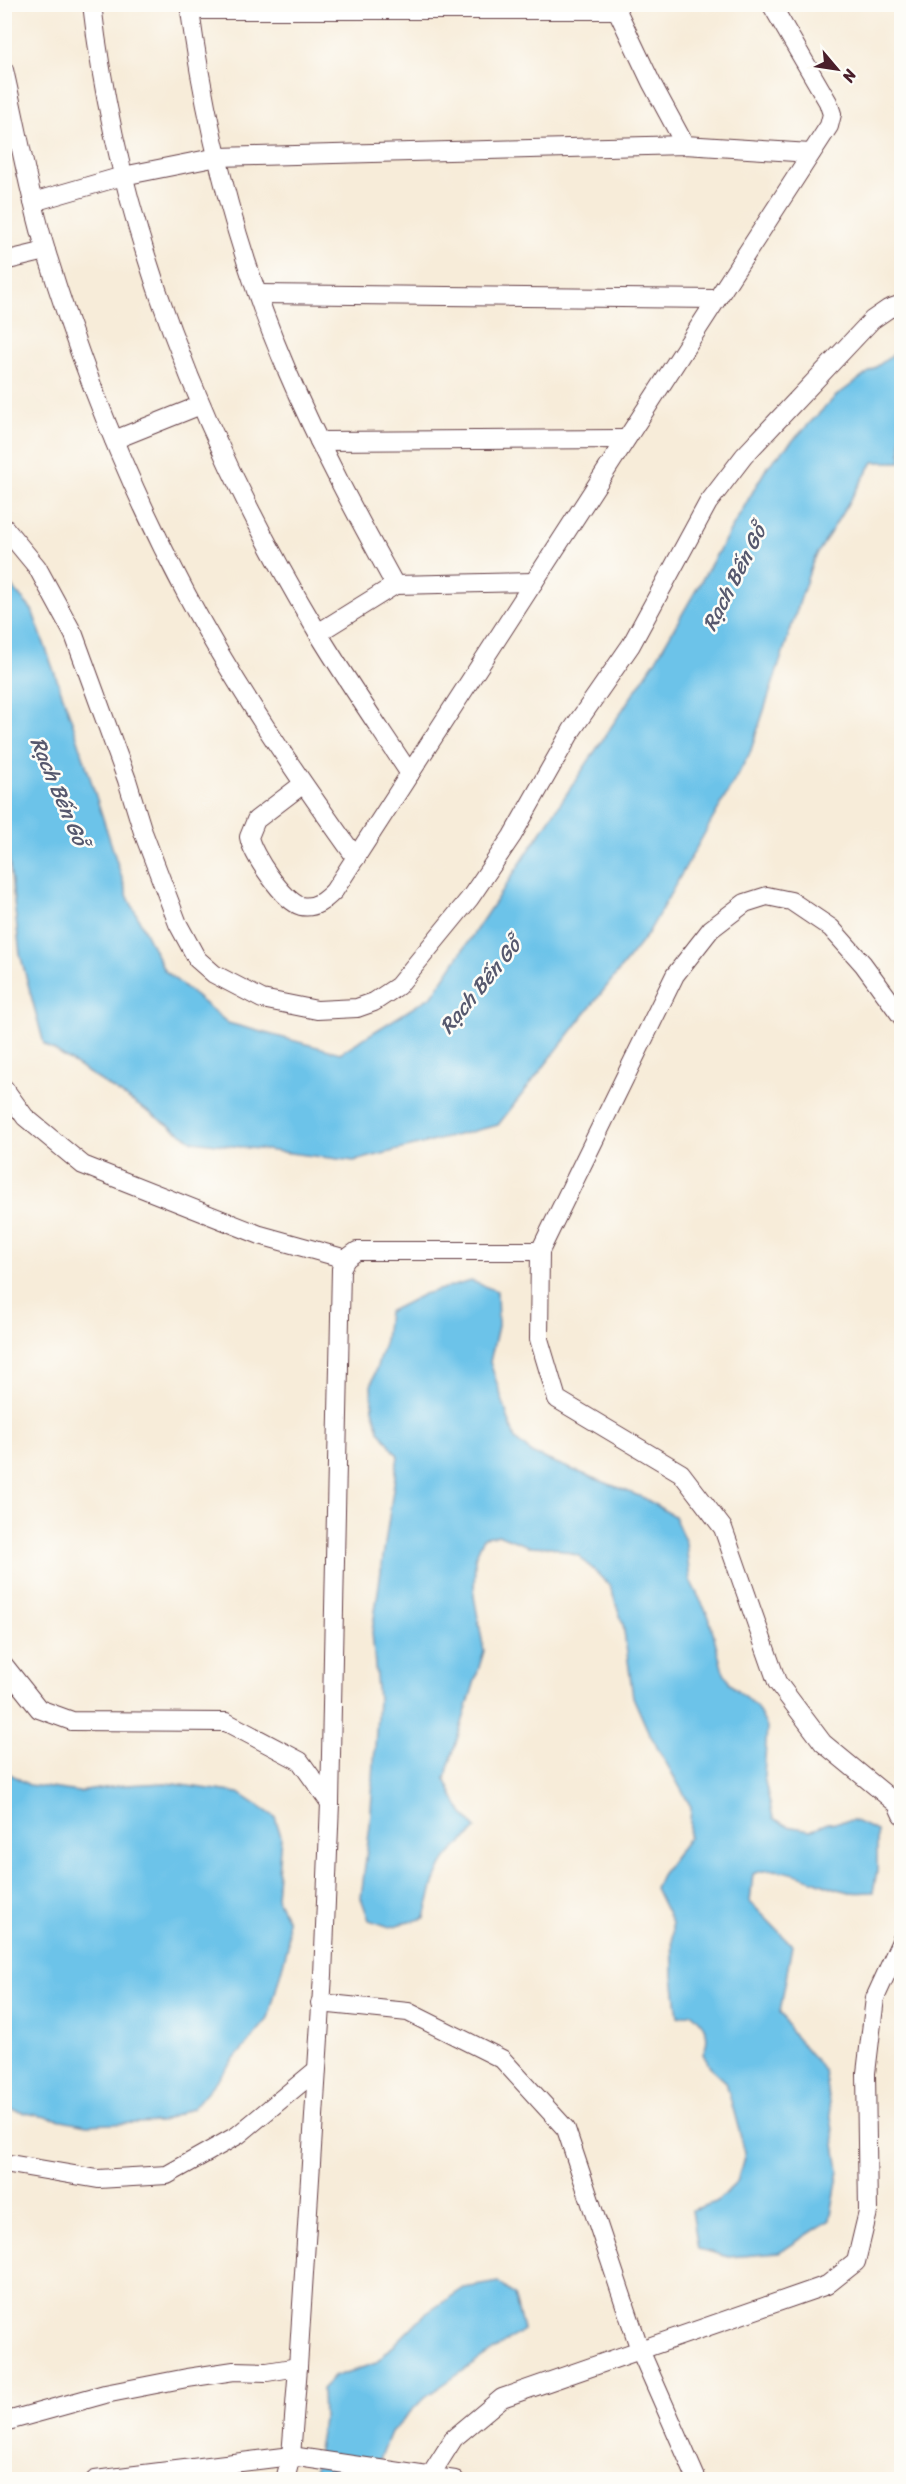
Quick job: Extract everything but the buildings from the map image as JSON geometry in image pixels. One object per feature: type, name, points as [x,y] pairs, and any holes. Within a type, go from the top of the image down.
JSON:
[{"type":"street","points":[[92,4],[107,102],[123,176],[170,324],[201,405],[278,562],[318,633],[410,774]]},
{"type":"street","points":[[303,784],[256,820],[249,837],[255,855],[291,901],[301,906],[314,906],[334,891],[356,858],[829,126],[832,114],[830,108],[771,4]]},
{"type":"street","points":[[395,585],[319,441],[287,372],[258,294],[236,228],[218,157],[189,7],[615,7],[651,82],[685,145]]},
{"type":"street","points":[[4,70],[46,251],[114,441],[187,596],[235,678],[303,784],[356,858]]},
{"type":"street","points":[[33,202],[123,176],[218,157],[685,145],[811,153]]},
{"type":"street","points":[[4,261],[46,251]]},
{"type":"street","points":[[258,294],[717,299]]},
{"type":"street","points":[[4,527],[37,567],[74,635],[123,769],[143,832],[178,924],[197,959],[214,974],[262,999],[316,1010],[357,1008],[374,1002],[398,986],[493,867],[566,740],[631,645],[691,530],[725,479],[872,320],[888,309],[902,304]]},
{"type":"street","points":[[114,441],[201,405]]},
{"type":"street","points":[[319,441],[626,439]]},
{"type":"street","points":[[318,633],[395,585],[534,582]]},
{"type":"street","points":[[902,1017],[863,964],[831,928],[791,901],[767,896],[745,903],[711,929],[675,975],[540,1251],[539,1339],[557,1399],[681,1473],[723,1528],[777,1682],[823,1743],[897,1804],[902,1815]]},
{"type":"street","points":[[4,1088],[25,1117],[83,1165],[260,1235],[346,1258]]},
{"type":"street","points":[[285,2480],[291,2456],[298,2367],[330,1803],[341,1269],[346,1258],[357,1251],[540,1251]]},
{"type":"street","points":[[4,1665],[39,1709],[72,1721],[226,1722],[300,1761],[330,1803]]},
{"type":"street","points":[[430,2476],[454,2438],[502,2398],[827,2285],[856,2262],[868,2212],[866,2073],[875,1998],[902,1939]]},
{"type":"street","points":[[320,2003],[408,2012],[502,2059],[566,2129],[640,2350],[697,2480]]},
{"type":"street","points":[[4,2163],[98,2179],[167,2175],[238,2134],[314,2072]]},
{"type":"street","points":[[4,2422],[84,2399],[187,2378],[234,2371],[267,2372],[298,2367]]},
{"type":"street","points":[[95,2480],[291,2456],[455,2480]]},
{"type":"water","name":"Rạch Bến Gỗ","points":[[901,349],[901,462],[873,462],[813,561],[750,753],[647,935],[498,1125],[354,1161],[193,1141],[44,1044],[20,954],[5,823],[5,579],[32,610],[73,724],[128,897],[164,970],[228,1023],[340,1053],[432,996],[655,661],[767,467],[836,396]]},
{"type":"water","points":[[471,1281],[497,1291],[498,1326],[490,1362],[515,1439],[533,1454],[644,1498],[674,1516],[686,1543],[690,1580],[709,1617],[722,1668],[730,1684],[756,1706],[767,1727],[764,1777],[773,1818],[787,1826],[810,1830],[828,1823],[853,1820],[877,1831],[877,1871],[873,1892],[849,1892],[777,1870],[753,1874],[750,1902],[792,1945],[780,2012],[792,2033],[824,2070],[839,2171],[830,2220],[779,2253],[729,2257],[698,2249],[692,2210],[716,2202],[737,2182],[745,2153],[726,2082],[710,2067],[703,2054],[707,2042],[704,2026],[692,2013],[678,2017],[673,1976],[672,1923],[655,1888],[661,1875],[689,1837],[691,1807],[647,1729],[633,1697],[623,1624],[610,1586],[579,1556],[552,1547],[528,1546],[500,1535],[484,1537],[475,1557],[474,1596],[484,1651],[445,1779],[459,1808],[476,1828],[444,1861],[434,1885],[425,1918],[390,1927],[369,1920],[361,1898],[370,1825],[378,1700],[372,1632],[398,1456],[379,1430],[373,1409],[371,1386],[385,1340],[388,1312],[424,1294]]},
{"type":"water","points":[[5,1771],[29,1785],[79,1792],[124,1785],[166,1783],[239,1793],[275,1817],[281,1836],[276,1897],[287,1919],[288,1946],[268,2019],[193,2108],[159,2122],[87,2125],[5,2109]]},
{"type":"water","points":[[498,2282],[514,2295],[523,2330],[425,2397],[391,2432],[372,2479],[313,2480],[323,2420],[322,2389],[334,2377],[376,2363],[424,2315],[464,2288]]}]
